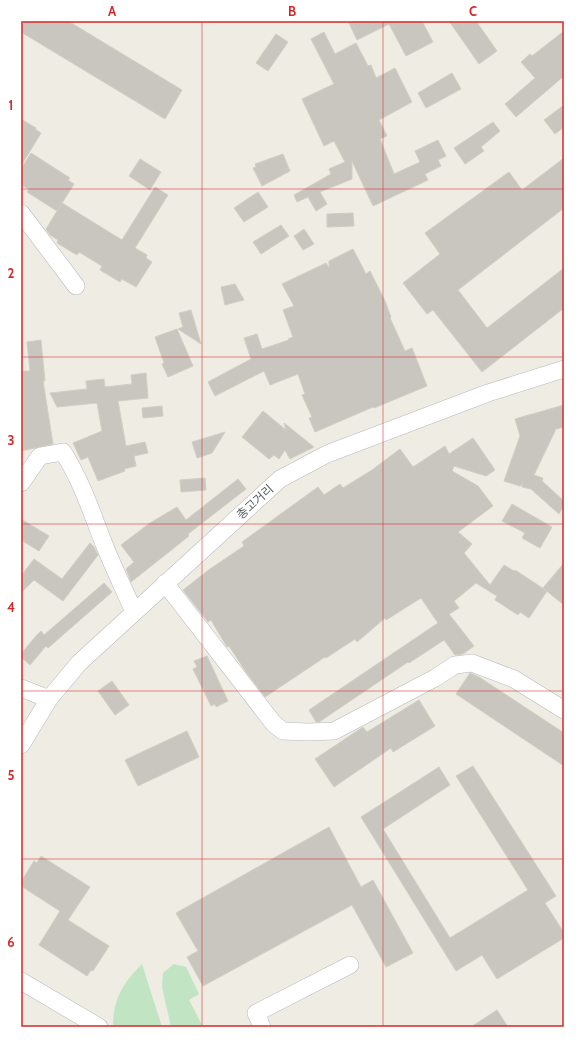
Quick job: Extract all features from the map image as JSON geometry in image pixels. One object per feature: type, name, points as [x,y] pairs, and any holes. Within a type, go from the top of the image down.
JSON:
[{"type":"street","points":[[21,213],[76,286]]},
{"type":"street","name":"총고거리","points":[[21,745],[49,699],[80,663],[164,584],[280,479],[327,454],[488,392],[564,369]]},
{"type":"street","points":[[21,483],[40,456],[62,452],[72,466],[87,498],[104,545],[134,612]]},
{"type":"street","points":[[164,584],[274,724],[283,730],[308,732],[334,731],[435,678],[455,665],[472,663],[514,679],[564,710]]},
{"type":"street","points":[[21,688],[49,699]]},
{"type":"street","points":[[262,1027],[256,1013],[350,965]]},
{"type":"street","points":[[21,981],[99,1027]]},
{"type":"green space","points":[[142,964],[162,1027],[116,1027],[113,1024],[115,1006],[121,991]]},
{"type":"green space","points":[[174,964],[186,967],[199,994],[189,1000],[203,1027],[171,1027],[162,987],[163,973]]},
{"type":"building","points":[[25,21],[68,21],[182,90],[165,119],[21,32],[21,27]]},
{"type":"building","points":[[348,21],[422,21],[433,42],[406,56],[389,24],[357,40]]},
{"type":"building","points":[[449,21],[476,21],[497,51],[479,64]]},
{"type":"building","points":[[564,31],[564,76],[516,117],[505,104],[535,78],[521,62],[530,54],[532,56]]},
{"type":"building","points":[[324,32],[335,54],[356,43],[368,66],[371,65],[376,78],[395,68],[412,102],[379,120],[387,136],[380,139],[394,174],[420,162],[415,151],[438,140],[446,156],[438,160],[441,166],[425,174],[428,180],[373,206],[352,161],[352,179],[320,192],[327,204],[316,211],[308,197],[297,202],[294,195],[331,174],[329,169],[345,162],[334,141],[324,146],[302,99],[334,84],[311,39]]},
{"type":"building","points":[[276,34],[288,42],[268,71],[256,63]]},
{"type":"building","points":[[452,73],[461,89],[426,108],[418,93]]},
{"type":"building","points":[[564,105],[564,127],[555,134],[544,120]]},
{"type":"building","points":[[21,119],[36,128],[35,129],[41,133],[21,166]]},
{"type":"building","points":[[493,122],[500,131],[481,147],[484,151],[465,164],[454,148]]},
{"type":"building","points":[[31,153],[70,178],[68,180],[74,184],[57,211],[27,192],[29,189],[21,185],[21,169]]},
{"type":"building","points":[[283,154],[290,171],[262,186],[253,168],[256,167],[255,164]]},
{"type":"building","points":[[564,158],[564,208],[458,290],[487,328],[564,268],[564,308],[482,372],[433,310],[427,314],[403,283],[440,254],[425,233],[509,172],[522,190]]},
{"type":"building","points":[[140,159],[161,172],[150,190],[129,176]]},
{"type":"building","points":[[155,187],[168,195],[135,248],[147,255],[146,258],[152,262],[136,287],[122,279],[120,282],[100,270],[102,266],[79,252],[77,255],[57,243],[58,240],[50,235],[46,229],[62,203],[122,240]]},
{"type":"building","points":[[258,192],[268,207],[244,222],[234,208]]},
{"type":"building","points":[[353,213],[354,226],[327,227],[327,214]]},
{"type":"building","points":[[281,225],[289,236],[261,254],[253,242]]},
{"type":"building","points":[[304,229],[314,244],[303,250],[294,236]]},
{"type":"building","points":[[353,249],[366,274],[370,271],[385,301],[391,317],[390,318],[405,351],[412,348],[427,386],[315,432],[309,418],[312,417],[302,395],[305,394],[298,374],[270,385],[264,371],[215,396],[208,382],[251,359],[244,338],[257,334],[262,349],[289,340],[288,339],[293,337],[283,310],[294,306],[282,284],[326,263],[329,268],[329,261]]},
{"type":"building","points":[[235,284],[244,300],[225,305],[221,287]]},
{"type":"building","points":[[191,310],[201,344],[178,329],[183,327],[179,313]]},
{"type":"building","points":[[177,329],[193,366],[168,377],[162,364],[164,363],[155,337]]},
{"type":"building","points":[[41,340],[45,381],[43,381],[53,444],[21,451],[21,371],[30,371],[27,342]]},
{"type":"building","points":[[146,373],[148,398],[118,401],[126,446],[145,442],[148,453],[134,456],[136,466],[124,469],[125,471],[98,481],[88,457],[81,460],[73,443],[102,431],[97,403],[57,407],[50,393],[87,389],[86,381],[104,379],[105,387],[132,384],[131,375]]},
{"type":"building","points":[[564,405],[564,427],[556,429],[534,475],[543,478],[542,481],[564,501],[564,505],[559,514],[531,489],[522,487],[523,484],[520,486],[504,481],[520,436],[515,419]]},
{"type":"building","points":[[162,406],[163,416],[143,418],[142,408]]},
{"type":"building","points":[[263,411],[286,430],[284,423],[314,447],[290,459],[285,450],[279,459],[274,455],[269,459],[242,437]]},
{"type":"building","points":[[225,432],[212,453],[197,458],[192,442]]},
{"type":"building","points":[[473,438],[495,470],[486,476],[454,466],[452,471],[478,486],[493,506],[458,532],[472,544],[464,553],[490,585],[504,565],[514,571],[515,570],[547,591],[529,618],[520,612],[518,615],[495,600],[497,596],[476,583],[454,601],[459,608],[449,614],[474,646],[463,654],[455,655],[444,640],[409,663],[408,662],[319,722],[316,722],[309,710],[438,623],[421,598],[386,620],[385,618],[357,642],[355,639],[265,697],[229,646],[227,647],[211,620],[208,622],[183,590],[210,569],[244,546],[242,542],[318,487],[324,495],[340,484],[343,488],[372,470],[400,449],[413,467],[445,446],[449,454]]},
{"type":"building","points":[[205,478],[206,490],[181,492],[180,480]]},
{"type":"building","points":[[238,479],[246,489],[188,534],[189,536],[131,582],[126,569],[134,562],[121,545],[150,523],[177,507],[186,520]]},
{"type":"building","points":[[512,504],[552,527],[540,548],[522,538],[525,533],[502,521]]},
{"type":"building","points":[[21,519],[49,536],[39,551],[21,540]]},
{"type":"building","points":[[90,543],[98,555],[63,601],[34,580],[21,593],[21,576],[34,559],[62,579]]},
{"type":"building","points":[[564,563],[564,605],[543,588]]},
{"type":"building","points":[[104,583],[112,592],[48,648],[46,646],[30,665],[21,657],[21,654],[41,631],[44,635]]},
{"type":"building","points":[[207,656],[228,701],[216,707],[215,704],[211,706],[193,669],[197,667],[194,661]]},
{"type":"building","points":[[470,673],[479,677],[564,733],[564,766],[456,694]]},
{"type":"building","points":[[112,681],[129,705],[115,715],[98,691]]},
{"type":"building","points":[[419,700],[435,726],[393,752],[391,748],[334,787],[315,759],[363,727],[367,732]]},
{"type":"building","points":[[187,731],[199,757],[138,786],[125,760]]},
{"type":"building","points":[[473,766],[556,896],[545,903],[564,933],[564,938],[497,979],[482,955],[456,971],[361,817],[439,767],[450,785],[383,829],[450,938],[528,890],[456,776]]},
{"type":"building","points":[[329,827],[361,887],[373,880],[413,953],[386,967],[352,905],[203,986],[187,957],[198,951],[176,913]]},
{"type":"building","points":[[41,856],[90,887],[68,920],[109,946],[93,971],[91,970],[87,976],[39,945],[60,911],[21,886],[21,882],[34,861],[37,863]]},
{"type":"building","points":[[497,1010],[508,1027],[471,1027]]}]
